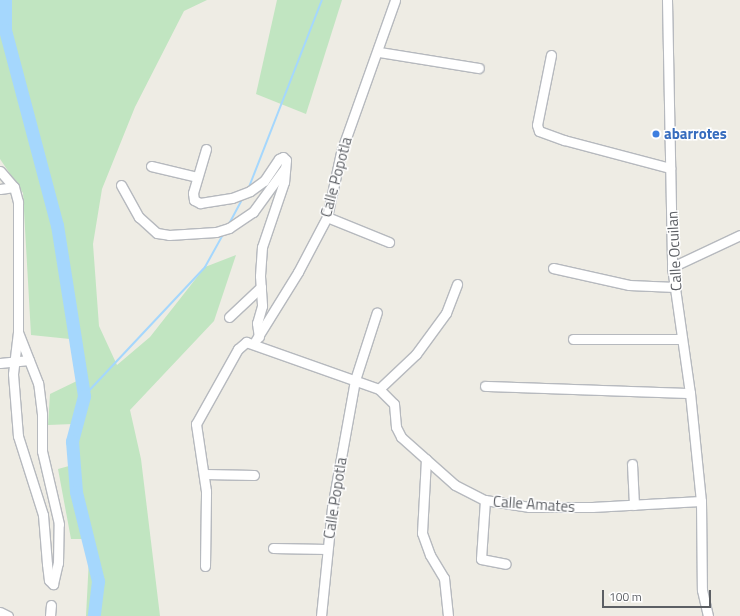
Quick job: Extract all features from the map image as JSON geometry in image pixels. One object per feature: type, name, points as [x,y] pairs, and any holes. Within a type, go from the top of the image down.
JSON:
[{"type":"street","name":"Calle Popotla","points":[[257,340],[298,272],[327,217],[341,152],[379,52],[395,0]]},
{"type":"street","name":"Calle Ocuilan","points":[[667,0],[672,267],[690,393],[701,501],[702,590],[708,616]]},
{"type":"street","points":[[379,52],[479,68]]},
{"type":"street","points":[[552,55],[537,125],[539,131],[564,140],[670,168]]},
{"type":"street","points":[[206,149],[197,177],[194,200],[204,203],[232,198],[259,186],[281,157],[286,160],[282,189],[262,247],[262,306],[257,323],[257,340]]},
{"type":"street","points":[[151,166],[197,177]]},
{"type":"street","points":[[120,185],[139,217],[157,233],[169,235],[216,232],[229,228],[253,212],[285,168]]},
{"type":"street","points":[[0,170],[14,187],[18,202],[18,332],[14,362],[18,436],[42,515],[48,571],[53,584],[58,563],[59,524],[42,451],[41,395],[30,360],[18,332]]},
{"type":"street","points":[[0,189],[14,187]]},
{"type":"street","points":[[327,217],[389,242]]},
{"type":"street","points":[[672,267],[740,235]]},
{"type":"street","points":[[553,268],[629,285],[675,287]]},
{"type":"street","points":[[379,389],[408,363],[446,313],[457,284]]},
{"type":"street","points":[[229,317],[261,287]]},
{"type":"street","name":"Calle Popotla","points":[[321,616],[332,508],[355,380],[377,312]]},
{"type":"street","points":[[573,339],[682,339]]},
{"type":"street","name":"Calle Amates","points":[[205,474],[196,424],[241,345],[246,342],[257,340],[379,389],[394,404],[396,427],[401,437],[456,485],[485,500],[529,506],[634,505],[701,501]]},
{"type":"street","points":[[0,362],[30,360]]},
{"type":"street","points":[[485,386],[690,393]]},
{"type":"street","points":[[426,459],[422,533],[430,555],[444,578],[448,616]]},
{"type":"street","points":[[632,464],[634,505]]},
{"type":"street","points":[[205,566],[205,474],[254,475]]},
{"type":"street","points":[[485,500],[481,559],[506,564]]},
{"type":"street","points":[[273,548],[327,549]]},
{"type":"street","points":[[50,616],[51,605]]},
{"type":"street","points":[[0,612],[8,616]]},
{"type":"green space","points":[[0,0],[207,0],[184,11],[135,107],[102,189],[93,244],[99,326],[117,365],[150,337],[205,267],[236,255],[214,321],[130,410],[141,459],[160,616],[86,616],[90,539],[71,539],[58,469],[80,463],[73,424],[48,425],[50,394],[83,378],[70,339],[31,335],[23,193],[0,159]]},
{"type":"green space","points":[[277,0],[342,0],[306,114],[256,94]]},
{"type":"waterway","points":[[5,0],[5,30],[57,225],[84,396],[72,441],[76,492],[98,581],[94,616]]},
{"type":"waterway","points":[[249,187],[322,0]]},
{"type":"waterway","points":[[229,224],[244,196]]},
{"type":"waterway","points":[[84,396],[205,267],[224,233]]},
{"type":"place","name":"abarrotes","points":[[656,134]]}]
